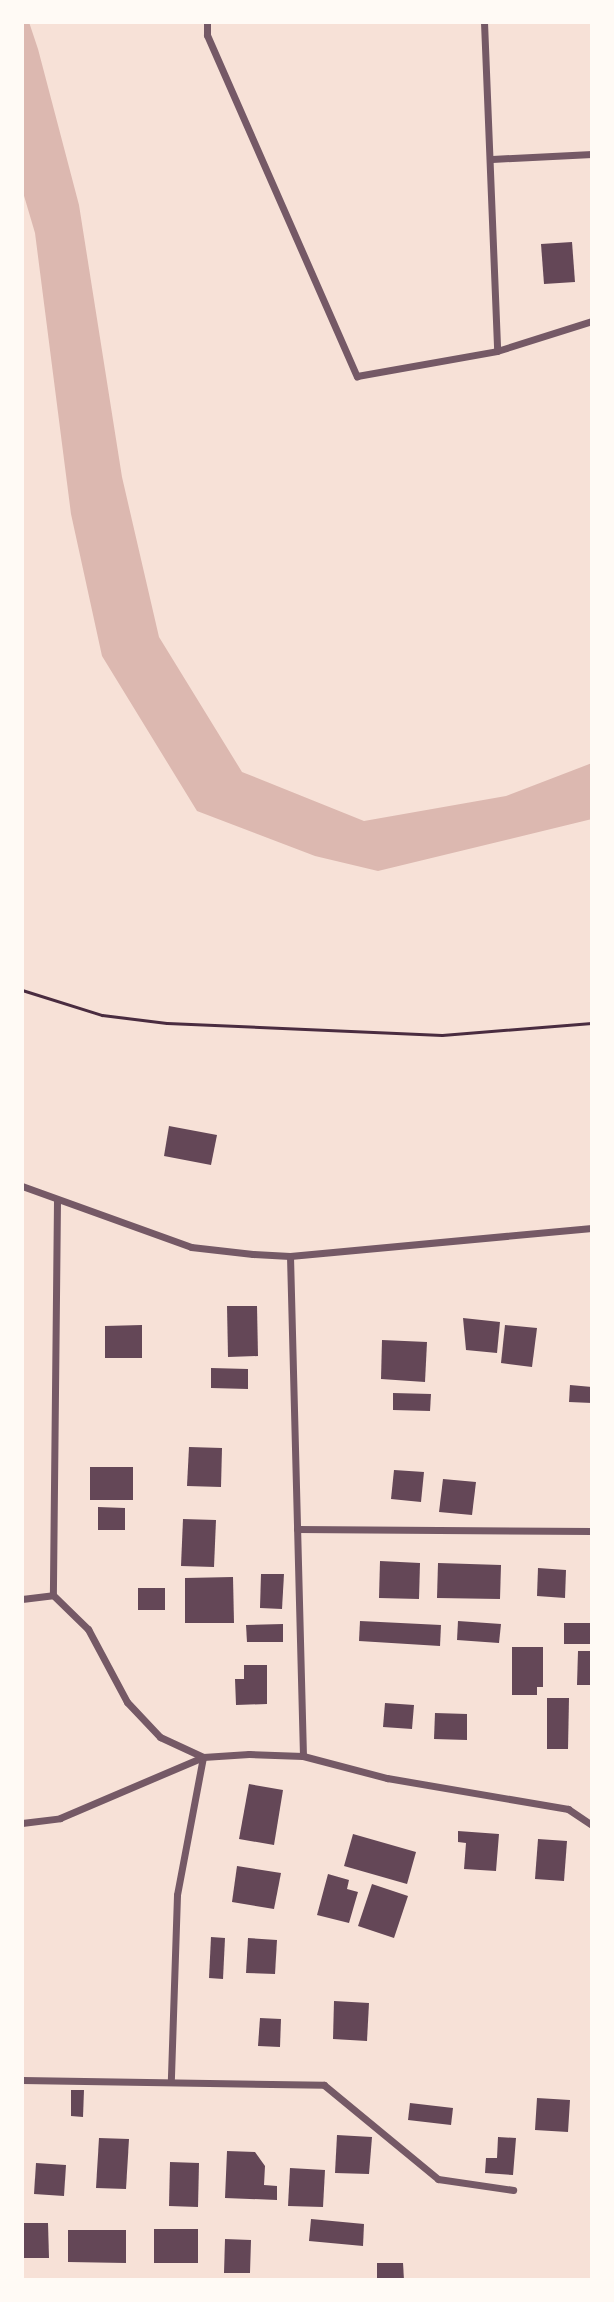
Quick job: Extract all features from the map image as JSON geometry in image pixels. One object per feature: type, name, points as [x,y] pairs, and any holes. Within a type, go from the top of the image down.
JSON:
[{"type":"street","points":[[207,22],[207,35],[357,376],[497,351],[592,321]]},
{"type":"street","points":[[484,22],[492,159],[497,351]]},
{"type":"street","points":[[492,159],[592,154]]},
{"type":"street","points":[[22,1186],[191,1247],[290,1256],[592,1228]]},
{"type":"street","points":[[57,1201],[53,1595],[88,1629],[138,1714],[160,1737],[203,1757]]},
{"type":"street","points":[[290,1256],[303,1756]]},
{"type":"street","points":[[297,1529],[592,1531]]},
{"type":"street","points":[[22,1599],[53,1595]]},
{"type":"street","points":[[22,1823],[60,1818],[203,1757],[303,1756],[387,1778],[568,1809],[592,1825]]},
{"type":"street","points":[[171,2079],[177,1895],[203,1757]]},
{"type":"street","points":[[22,2080],[171,2079],[324,2085],[438,2179],[513,2190]]},
{"type":"path","points":[[22,990],[102,1015],[167,1023],[442,1035],[592,1023]]},
{"type":"shaded area","points":[[22,22],[29,22],[38,49],[79,205],[122,477],[159,637],[242,772],[364,821],[506,796],[592,763],[592,819],[378,871],[315,856],[197,811],[102,656],[71,514],[35,233],[22,189]]},
{"type":"building","points":[[572,242],[575,282],[544,284],[541,244]]},
{"type":"building","points":[[169,1126],[217,1135],[211,1165],[164,1156]]},
{"type":"building","points":[[227,1306],[257,1306],[258,1356],[228,1357]]},
{"type":"building","points":[[463,1318],[500,1322],[497,1353],[466,1350]]},
{"type":"building","points":[[142,1325],[142,1358],[105,1358],[105,1326]]},
{"type":"building","points":[[505,1325],[537,1328],[532,1367],[501,1363]]},
{"type":"building","points":[[382,1340],[427,1342],[425,1382],[381,1379]]},
{"type":"building","points":[[211,1368],[248,1369],[248,1389],[211,1388]]},
{"type":"building","points":[[570,1385],[592,1387],[592,1403],[569,1402]]},
{"type":"building","points":[[393,1393],[431,1394],[430,1411],[393,1410]]},
{"type":"building","points":[[189,1447],[222,1448],[221,1487],[187,1486]]},
{"type":"building","points":[[90,1467],[133,1467],[133,1500],[90,1500]]},
{"type":"building","points":[[394,1470],[424,1472],[421,1502],[391,1499]]},
{"type":"building","points":[[443,1479],[476,1482],[472,1515],[439,1512]]},
{"type":"building","points":[[98,1507],[125,1508],[125,1530],[98,1530]]},
{"type":"building","points":[[183,1519],[216,1520],[214,1567],[181,1566]]},
{"type":"building","points":[[380,1561],[420,1563],[419,1599],[379,1598]]},
{"type":"building","points":[[438,1563],[501,1565],[500,1599],[437,1598]]},
{"type":"building","points":[[538,1568],[566,1570],[565,1598],[537,1596]]},
{"type":"building","points":[[261,1574],[284,1574],[282,1609],[260,1608]]},
{"type":"building","points":[[233,1577],[234,1623],[185,1623],[185,1578]]},
{"type":"building","points":[[138,1588],[165,1588],[165,1610],[138,1610]]},
{"type":"building","points":[[360,1621],[441,1625],[440,1646],[359,1641]]},
{"type":"building","points":[[458,1621],[501,1624],[499,1643],[457,1640]]},
{"type":"building","points":[[564,1623],[592,1623],[592,1644],[564,1644]]},
{"type":"building","points":[[283,1624],[283,1642],[247,1642],[246,1625]]},
{"type":"building","points":[[512,1647],[543,1647],[543,1687],[537,1687],[537,1695],[512,1695]]},
{"type":"building","points":[[578,1651],[592,1651],[592,1685],[577,1685]]},
{"type":"building","points":[[244,1665],[267,1665],[267,1704],[236,1705],[235,1679],[244,1679]]},
{"type":"building","points":[[547,1698],[569,1698],[568,1749],[547,1749]]},
{"type":"building","points":[[385,1703],[414,1705],[412,1729],[383,1727]]},
{"type":"building","points":[[435,1713],[467,1714],[467,1740],[434,1739]]},
{"type":"building","points":[[249,1784],[283,1790],[274,1845],[239,1839]]},
{"type":"building","points":[[458,1831],[499,1834],[496,1871],[464,1869],[466,1843],[458,1842]]},
{"type":"building","points":[[353,1834],[416,1852],[407,1884],[344,1866]]},
{"type":"building","points":[[538,1839],[567,1841],[564,1881],[535,1879]]},
{"type":"building","points":[[237,1866],[281,1873],[274,1909],[232,1902]]},
{"type":"building","points":[[328,1874],[349,1880],[347,1889],[358,1892],[349,1923],[317,1915]]},
{"type":"building","points":[[372,1884],[408,1896],[394,1938],[358,1926]]},
{"type":"building","points":[[211,1937],[225,1938],[223,1979],[209,1978]]},
{"type":"building","points":[[248,1938],[277,1940],[275,1974],[246,1973]]},
{"type":"building","points":[[334,2001],[369,2003],[367,2041],[333,2039]]},
{"type":"building","points":[[260,2018],[281,2019],[280,2047],[258,2046]]},
{"type":"building","points":[[71,2090],[84,2090],[83,2117],[71,2116]]},
{"type":"building","points":[[537,2098],[570,2100],[568,2132],[535,2130]]},
{"type":"building","points":[[410,2103],[453,2108],[451,2125],[408,2120]]},
{"type":"building","points":[[337,2135],[372,2137],[369,2174],[335,2173]]},
{"type":"building","points":[[498,2137],[516,2138],[513,2175],[485,2173],[486,2158],[497,2158]]},
{"type":"building","points":[[99,2138],[129,2139],[126,2189],[96,2188]]},
{"type":"building","points":[[227,2151],[255,2152],[265,2166],[264,2185],[277,2186],[277,2200],[225,2198]]},
{"type":"building","points":[[170,2162],[199,2163],[198,2207],[169,2206]]},
{"type":"building","points":[[36,2163],[66,2165],[64,2196],[34,2194]]},
{"type":"building","points":[[290,2168],[325,2170],[323,2207],[288,2206]]},
{"type":"building","points":[[311,2219],[364,2224],[363,2246],[309,2241]]},
{"type":"building","points":[[22,2223],[48,2223],[49,2258],[22,2258]]},
{"type":"building","points":[[154,2229],[198,2229],[198,2263],[154,2263]]},
{"type":"building","points":[[68,2230],[126,2230],[126,2263],[68,2262]]},
{"type":"building","points":[[225,2239],[251,2240],[250,2273],[224,2273]]},
{"type":"building","points":[[377,2263],[403,2263],[404,2280],[377,2280]]}]
